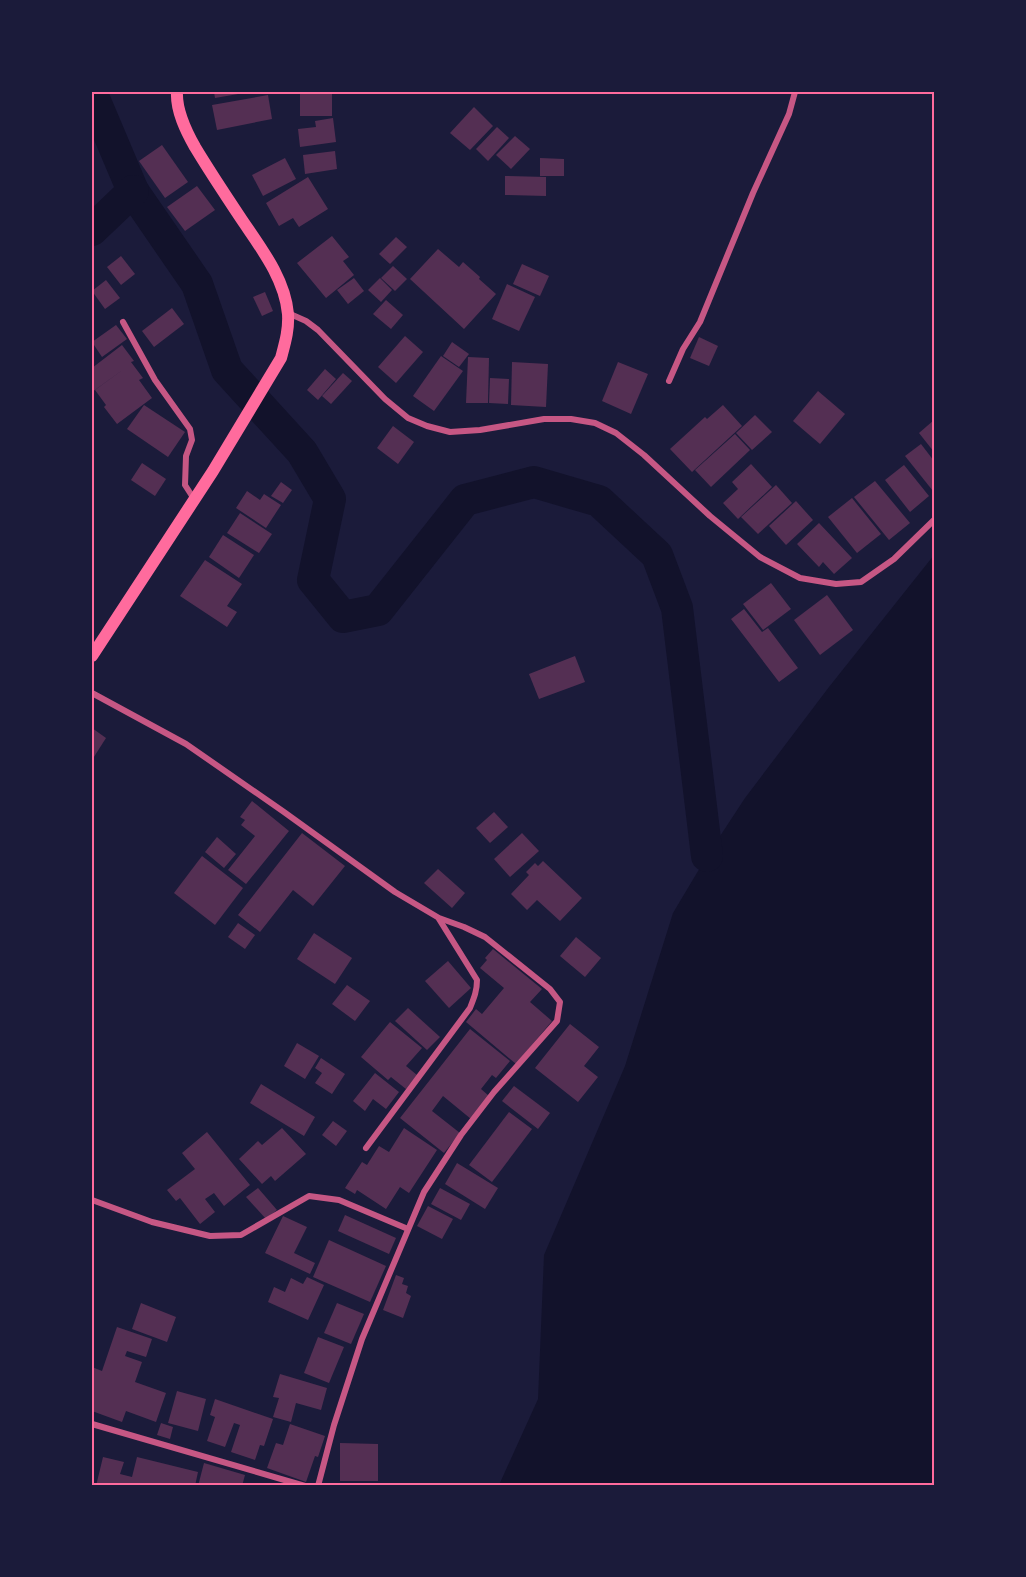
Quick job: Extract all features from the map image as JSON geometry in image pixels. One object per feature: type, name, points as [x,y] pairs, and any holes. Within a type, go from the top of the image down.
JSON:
[{"type":"main road","points":[[92,656],[213,471],[281,358],[287,338],[288,313],[284,293],[255,238],[205,165],[185,129],[177,92]]},
{"type":"street","points":[[669,381],[683,349],[700,322],[753,193],[789,114],[795,92]]},
{"type":"street","points":[[288,313],[306,321],[318,330],[385,399],[408,418],[427,426],[450,432],[480,430],[544,419],[571,419],[596,423],[616,433],[760,557],[800,578],[836,584],[861,582],[894,559],[934,520]]},
{"type":"street","points":[[123,322],[155,380],[190,429],[192,440],[186,456],[185,485],[194,499]]},
{"type":"street","points":[[92,693],[186,744],[395,892],[439,918],[485,937],[550,989],[560,1002],[557,1021],[551,1030],[494,1092],[461,1135],[424,1192],[362,1339],[334,1425],[318,1485]]},
{"type":"street","points":[[366,1148],[470,1008],[475,997],[477,980],[439,918]]},
{"type":"street","points":[[92,1200],[152,1222],[210,1236],[241,1235],[309,1196],[339,1200],[408,1229]]},
{"type":"street","points":[[92,1424],[305,1485]]},
{"type":"shaded area","points":[[934,555],[934,1485],[499,1485],[538,1399],[544,1255],[625,1066],[673,913],[745,798],[829,687]]},
{"type":"building","points":[[214,92],[244,92],[244,93],[215,98]]},
{"type":"building","points":[[300,93],[332,93],[332,116],[300,116]]},
{"type":"building","points":[[268,95],[272,119],[217,130],[212,105]]},
{"type":"building","points":[[474,107],[493,126],[470,150],[450,133]]},
{"type":"building","points":[[333,118],[336,142],[300,147],[298,129],[316,127],[315,121]]},
{"type":"building","points":[[497,127],[509,138],[488,161],[476,149]]},
{"type":"building","points":[[515,136],[530,149],[511,169],[496,155]]},
{"type":"building","points":[[162,145],[188,182],[165,198],[139,161]]},
{"type":"building","points":[[335,151],[337,169],[305,174],[303,155]]},
{"type":"building","points":[[285,158],[296,179],[263,196],[252,175]]},
{"type":"building","points":[[540,158],[564,159],[564,176],[540,176]]},
{"type":"building","points":[[505,176],[546,177],[546,196],[505,195]]},
{"type":"building","points":[[308,177],[328,209],[299,227],[293,218],[279,226],[266,203]]},
{"type":"building","points":[[197,186],[215,210],[185,231],[167,207]]},
{"type":"building","points":[[332,236],[349,257],[343,261],[354,275],[326,298],[297,263]]},
{"type":"building","points":[[396,237],[407,247],[390,264],[379,254]]},
{"type":"building","points":[[438,249],[459,267],[463,262],[496,294],[464,329],[410,279]]},
{"type":"building","points":[[121,256],[135,274],[121,285],[107,267]]},
{"type":"building","points":[[522,264],[549,276],[540,296],[513,284]]},
{"type":"building","points":[[393,266],[407,279],[395,291],[381,278]]},
{"type":"building","points":[[354,278],[364,291],[348,304],[337,290]]},
{"type":"building","points":[[380,278],[392,290],[381,302],[368,290]]},
{"type":"building","points":[[106,280],[120,298],[105,309],[92,291]]},
{"type":"building","points":[[507,284],[535,297],[519,331],[492,319]]},
{"type":"building","points":[[265,292],[273,311],[262,316],[253,297]]},
{"type":"building","points":[[386,300],[403,315],[391,329],[373,314]]},
{"type":"building","points":[[172,308],[184,324],[154,347],[142,331]]},
{"type":"building","points":[[116,325],[127,339],[102,357],[92,342]]},
{"type":"building","points":[[405,336],[423,352],[396,383],[378,367]]},
{"type":"building","points":[[699,337],[718,346],[709,366],[690,358]]},
{"type":"building","points":[[452,342],[469,354],[459,367],[443,356]]},
{"type":"building","points":[[122,345],[134,361],[131,362],[143,378],[139,380],[152,398],[117,424],[95,390],[128,366],[92,392],[92,368]]},
{"type":"building","points":[[441,356],[463,371],[434,411],[413,396]]},
{"type":"building","points":[[468,357],[489,358],[488,403],[466,403]]},
{"type":"building","points":[[512,362],[548,364],[546,407],[511,405]]},
{"type":"building","points":[[618,362],[648,374],[631,414],[602,401]]},
{"type":"building","points":[[325,369],[336,379],[318,400],[307,390]]},
{"type":"building","points":[[343,373],[352,381],[331,404],[322,396]]},
{"type":"building","points":[[490,378],[509,379],[508,404],[489,403]]},
{"type":"building","points":[[818,391],[845,414],[820,444],[793,421]]},
{"type":"building","points":[[144,405],[185,432],[168,457],[127,429]]},
{"type":"building","points":[[723,405],[742,426],[692,472],[670,449],[705,417],[707,419]]},
{"type":"building","points":[[755,415],[772,432],[752,450],[736,433]]},
{"type":"building","points":[[934,420],[934,452],[919,433]]},
{"type":"building","points":[[393,426],[414,442],[398,464],[377,448]]},
{"type":"building","points":[[735,434],[750,450],[711,487],[695,470]]},
{"type":"building","points":[[921,444],[934,461],[933,491],[905,456]]},
{"type":"building","points":[[142,463],[166,479],[155,496],[131,480]]},
{"type":"building","points":[[751,464],[772,487],[738,519],[723,503],[738,489],[732,482]]},
{"type":"building","points":[[904,465],[929,496],[910,512],[885,480]]},
{"type":"building","points":[[875,481],[910,523],[889,540],[854,497]]},
{"type":"building","points":[[281,482],[292,490],[283,503],[271,496]]},
{"type":"building","points":[[776,485],[792,503],[758,534],[741,517]]},
{"type":"building","points":[[247,491],[260,500],[264,494],[281,505],[266,528],[236,508]]},
{"type":"building","points":[[852,498],[881,534],[857,553],[828,517]]},
{"type":"building","points":[[796,501],[813,520],[786,545],[769,526]]},
{"type":"building","points":[[240,513],[272,534],[259,553],[227,533]]},
{"type":"building","points":[[819,523],[852,558],[834,574],[823,562],[819,567],[797,544]]},
{"type":"building","points":[[223,535],[254,555],[239,578],[209,557]]},
{"type":"building","points":[[205,560],[242,584],[227,606],[237,612],[227,627],[180,596]]},
{"type":"building","points":[[771,583],[791,609],[763,630],[743,604]]},
{"type":"building","points":[[827,595],[853,630],[820,655],[794,620]]},
{"type":"building","points":[[744,609],[762,632],[768,628],[798,668],[779,682],[731,619]]},
{"type":"building","points":[[575,656],[585,682],[539,699],[529,674]]},
{"type":"building","points":[[92,728],[106,738],[92,760]]},
{"type":"building","points":[[252,801],[289,831],[246,884],[228,870],[255,836],[241,825],[245,820],[240,817]]},
{"type":"building","points":[[494,812],[508,827],[490,843],[476,828]]},
{"type":"building","points":[[302,833],[345,866],[313,906],[293,890],[260,932],[238,915]]},
{"type":"building","points":[[522,833],[539,851],[510,877],[494,859]]},
{"type":"building","points":[[217,837],[236,854],[224,868],[205,852]]},
{"type":"building","points":[[202,856],[243,888],[215,925],[174,893]]},
{"type":"building","points":[[543,861],[582,898],[560,921],[537,900],[527,910],[511,894],[529,875],[526,872],[535,863],[538,866]]},
{"type":"building","points":[[438,869],[465,893],[452,908],[424,883]]},
{"type":"building","points":[[238,923],[255,935],[245,949],[228,937]]},
{"type":"building","points":[[314,933],[352,958],[335,984],[297,959]]},
{"type":"building","points":[[576,937],[601,958],[585,977],[560,956]]},
{"type":"building","points":[[493,949],[542,989],[530,1002],[552,1021],[516,1064],[466,1022],[476,1009],[482,1014],[504,988],[480,968]]},
{"type":"building","points":[[448,961],[471,988],[449,1008],[425,981]]},
{"type":"building","points":[[347,985],[370,1001],[355,1021],[332,1004]]},
{"type":"building","points":[[408,1008],[440,1037],[427,1050],[395,1021]]},
{"type":"building","points":[[390,1022],[422,1048],[406,1066],[417,1075],[406,1089],[391,1077],[388,1080],[361,1057]]},
{"type":"building","points":[[570,1024],[599,1047],[584,1066],[598,1077],[578,1102],[535,1068]]},
{"type":"building","points":[[470,1029],[510,1061],[496,1078],[492,1075],[481,1089],[489,1096],[471,1119],[443,1096],[432,1111],[460,1133],[444,1153],[400,1118]]},
{"type":"building","points":[[297,1043],[319,1056],[305,1079],[284,1066]]},
{"type":"building","points":[[321,1058],[345,1074],[332,1094],[315,1083],[322,1073],[315,1068]]},
{"type":"building","points":[[375,1073],[399,1092],[386,1109],[373,1099],[365,1111],[353,1101]]},
{"type":"building","points":[[261,1084],[315,1117],[304,1136],[250,1103]]},
{"type":"building","points":[[514,1086],[550,1113],[538,1129],[502,1101]]},
{"type":"building","points":[[509,1112],[532,1129],[492,1182],[469,1165]]},
{"type":"building","points":[[333,1121],[347,1131],[336,1146],[322,1135]]},
{"type":"building","points":[[282,1128],[306,1154],[275,1181],[271,1176],[262,1184],[239,1159],[258,1141],[262,1145]]},
{"type":"building","points":[[404,1128],[437,1150],[409,1193],[400,1187],[386,1209],[357,1190],[355,1194],[345,1188],[362,1162],[367,1165],[379,1146],[389,1152]]},
{"type":"building","points":[[207,1132],[250,1185],[224,1206],[214,1193],[205,1199],[215,1212],[200,1224],[180,1198],[176,1201],[167,1190],[195,1169],[182,1153]]},
{"type":"building","points":[[457,1163],[498,1188],[485,1209],[445,1184]]},
{"type":"building","points":[[258,1188],[277,1210],[266,1219],[246,1197]]},
{"type":"building","points":[[440,1188],[470,1204],[461,1220],[431,1204]]},
{"type":"building","points":[[428,1206],[453,1219],[442,1239],[417,1226]]},
{"type":"building","points":[[345,1215],[396,1238],[389,1254],[338,1231]]},
{"type":"building","points":[[283,1216],[307,1227],[294,1253],[315,1263],[310,1274],[265,1253]]},
{"type":"building","points":[[329,1240],[386,1266],[370,1302],[313,1277]]},
{"type":"building","points":[[396,1275],[404,1278],[402,1284],[408,1286],[406,1293],[411,1296],[403,1318],[383,1310]]},
{"type":"building","points":[[307,1277],[324,1285],[308,1320],[268,1302],[274,1287],[285,1292],[291,1278],[303,1284]]},
{"type":"building","points":[[141,1303],[176,1317],[167,1342],[132,1329]]},
{"type":"building","points":[[337,1303],[364,1314],[351,1344],[324,1333]]},
{"type":"building","points":[[117,1327],[152,1339],[146,1357],[127,1351],[125,1356],[142,1362],[135,1382],[166,1393],[156,1422],[126,1411],[122,1422],[92,1411],[92,1367],[102,1371]]},
{"type":"building","points":[[318,1337],[344,1347],[329,1383],[304,1373]]},
{"type":"building","points":[[280,1374],[327,1388],[321,1410],[296,1403],[291,1422],[273,1417],[279,1398],[273,1397]]},
{"type":"building","points":[[177,1391],[206,1399],[198,1431],[168,1423]]},
{"type":"building","points":[[215,1399],[273,1419],[264,1446],[260,1445],[255,1460],[231,1452],[240,1425],[234,1423],[225,1447],[207,1441],[215,1417],[210,1415]]},
{"type":"building","points":[[161,1423],[173,1427],[170,1439],[157,1435]]},
{"type":"building","points":[[290,1424],[325,1436],[306,1482],[267,1468],[276,1443],[283,1445]]},
{"type":"building","points":[[340,1443],[378,1444],[378,1481],[340,1481]]},
{"type":"building","points":[[103,1457],[124,1462],[120,1474],[132,1477],[137,1457],[198,1472],[195,1486],[96,1486]]},
{"type":"building","points":[[204,1463],[245,1475],[242,1486],[198,1486]]},
{"type":"waterway","points":[[92,94],[133,191],[197,284],[227,370],[302,452],[330,499],[313,580],[343,617],[378,610],[465,500],[534,482],[599,501],[657,555],[677,608],[707,856]]},
{"type":"waterway","points":[[92,230],[133,191]]}]
